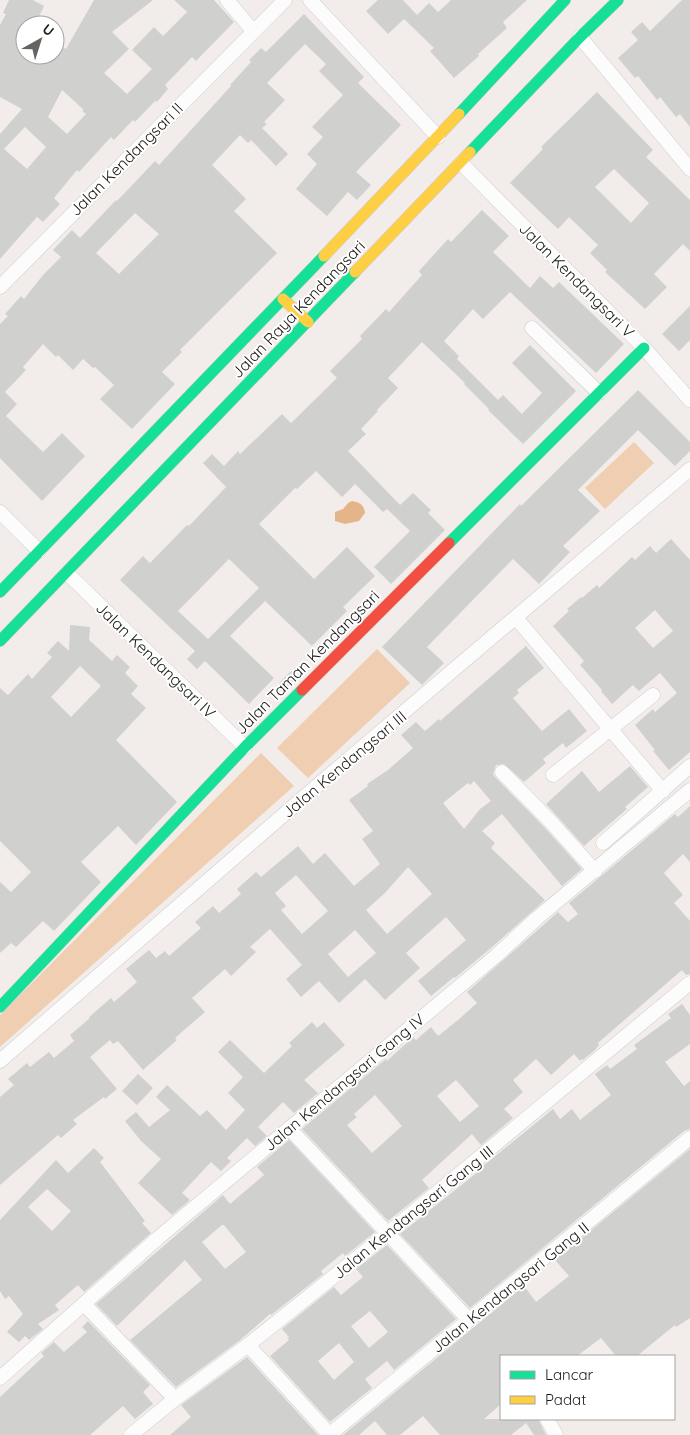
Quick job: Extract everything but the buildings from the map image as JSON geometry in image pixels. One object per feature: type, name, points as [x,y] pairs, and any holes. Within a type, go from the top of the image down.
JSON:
[{"type":"main road","name":"Jalan Raya Kendangsari","points":[[0,641],[617,0]]},
{"type":"main road","name":"Jalan Raya Kendangsari","points":[[0,592],[438,137],[557,3]]},
{"type":"main road","points":[[283,298],[308,322]]},
{"type":"main road","name":"Jalan Taman Kendangsari","points":[[0,1007],[245,747],[644,348]]},
{"type":"street","points":[[228,0],[253,31]]},
{"type":"street","name":"Jalan Kendangsari II","points":[[0,286],[285,0]]},
{"type":"street","points":[[310,0],[438,137]]},
{"type":"street","points":[[580,37],[690,169]]},
{"type":"street","name":"Jalan Kendangsari V","points":[[461,163],[644,348],[690,400]]},
{"type":"street","points":[[532,328],[599,393]]},
{"type":"street","name":"Jalan Kendangsari III","points":[[0,1061],[311,791],[690,469]]},
{"type":"street","points":[[0,512],[40,551]]},
{"type":"street","name":"Jalan Kendangsari IV","points":[[67,573],[245,747]]},
{"type":"street","points":[[516,618],[663,792]]},
{"type":"street","points":[[553,774],[653,695]]},
{"type":"street","points":[[603,843],[663,792],[690,766]]},
{"type":"street","points":[[502,772],[595,871]]},
{"type":"street","name":"Jalan Kendangsari Gang IV","points":[[0,1378],[158,1238],[497,955],[690,790]]},
{"type":"street","name":"Jalan Kendangsari Gang III","points":[[132,1435],[175,1399],[248,1345],[388,1233],[690,983]]},
{"type":"street","points":[[289,1128],[469,1320]]},
{"type":"street","name":"Jalan Kendangsari Gang II","points":[[329,1435],[690,1138]]},
{"type":"street","points":[[84,1304],[175,1399]]},
{"type":"street","points":[[248,1345],[329,1435]]},
{"type":"street","points":[[548,1420],[556,1435]]},
{"type":"shaded area","points":[[634,442],[654,463],[605,509],[585,488]]},
{"type":"shaded area","points":[[352,501],[359,503],[364,508],[365,513],[359,521],[345,524],[335,521],[335,512],[343,509]]},
{"type":"shaded area","points":[[377,649],[410,683],[308,778],[277,748]]},
{"type":"shaded area","points":[[261,753],[294,786],[0,1047],[0,1015]]},
{"type":"traffic: fast","points":[[459,114],[565,0]]},
{"type":"traffic: fast","points":[[470,152],[618,0]]},
{"type":"traffic: fast","points":[[0,592],[324,256]]},
{"type":"traffic: fast","points":[[0,641],[355,272]]},
{"type":"traffic: fast","points":[[449,543],[644,348]]},
{"type":"traffic: fast","points":[[0,1007],[245,747],[302,690]]},
{"type":"traffic: slow","points":[[324,256],[459,114]]},
{"type":"traffic: slow","points":[[355,272],[470,152]]},
{"type":"traffic: slow","points":[[283,299],[308,322]]},
{"type":"traffic: jam","points":[[302,690],[449,543]]}]
